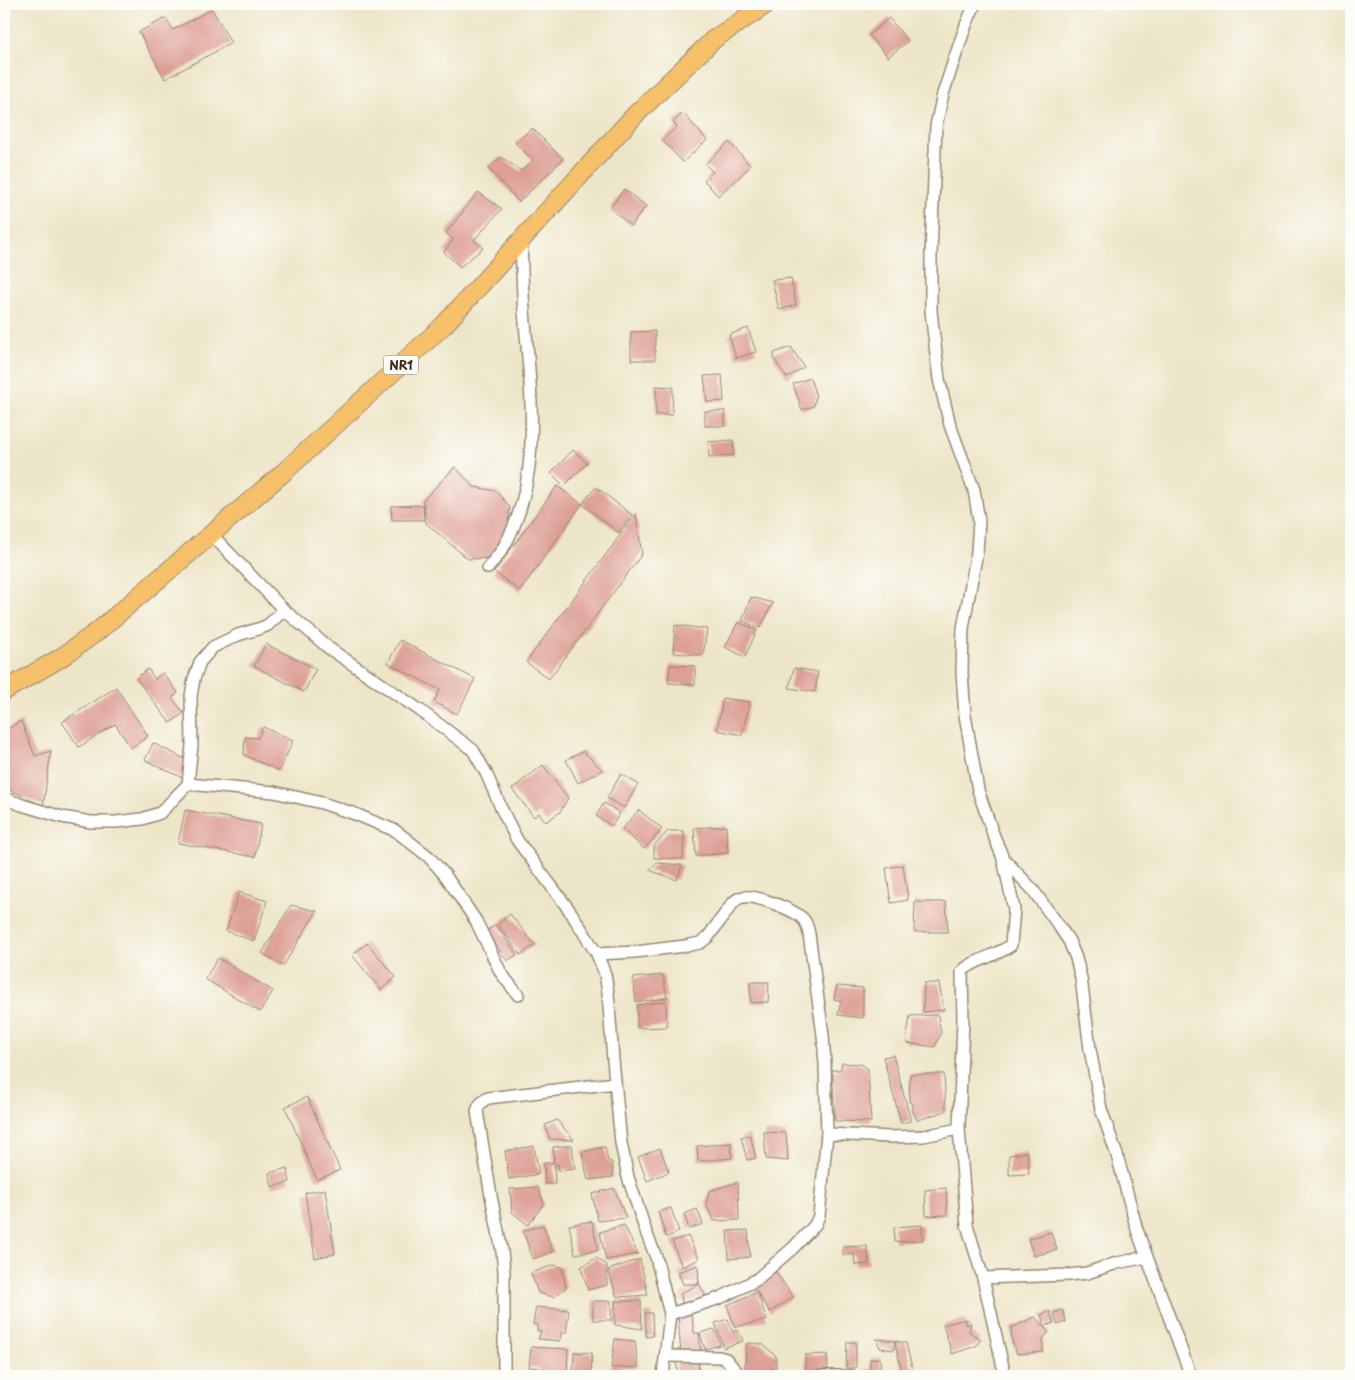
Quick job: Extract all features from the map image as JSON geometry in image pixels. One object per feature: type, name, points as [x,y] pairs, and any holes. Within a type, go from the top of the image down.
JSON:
[{"type":"highway","name":"NR1","points":[[4,691],[62,657],[98,631],[291,466],[442,326],[635,115],[714,40],[767,4]]},
{"type":"street","points":[[975,4],[957,50],[943,94],[936,126],[931,255],[931,311],[939,379],[950,425],[974,490],[979,521],[977,552],[963,628],[962,673],[965,715],[978,790],[1003,858],[1014,909],[1011,945],[967,967],[962,972],[963,1020],[959,1129],[967,1225],[983,1278],[1006,1376]]},
{"type":"street","points":[[488,568],[502,550],[519,514],[530,458],[530,382],[521,241]]},
{"type":"street","points":[[212,535],[284,610],[330,649],[421,711],[473,750],[518,840],[570,911],[597,954],[608,992],[621,1143],[628,1177],[656,1257],[670,1314],[663,1376]]},
{"type":"street","points":[[4,798],[62,817],[91,822],[142,819],[160,813],[188,784],[192,745],[191,696],[200,662],[213,647],[238,635],[268,625],[284,610]]},
{"type":"street","points":[[188,784],[282,794],[322,803],[396,831],[429,857],[446,876],[476,921],[501,973],[518,995]]},
{"type":"street","points":[[1003,858],[1033,890],[1069,941],[1076,958],[1081,978],[1090,1049],[1101,1109],[1117,1155],[1137,1230],[1191,1376]]},
{"type":"street","points":[[597,954],[635,952],[700,943],[708,937],[733,903],[744,897],[755,898],[776,905],[801,917],[805,920],[809,934],[823,1035],[827,1134],[819,1216],[815,1225],[793,1248],[756,1280],[720,1298],[670,1314]]},
{"type":"street","points":[[504,1376],[504,1271],[477,1111],[479,1105],[488,1098],[615,1082]]},
{"type":"street","points":[[827,1134],[890,1137],[915,1136],[959,1129]]},
{"type":"street","points":[[983,1278],[1069,1275],[1088,1272],[1117,1263],[1147,1258]]},
{"type":"street","points":[[666,1356],[719,1356],[726,1359],[740,1376]]},
{"type":"street","points":[[823,1376],[850,1376]]},
{"type":"building","points":[[212,9],[231,43],[165,79],[139,32],[166,18],[173,30]]},
{"type":"building","points":[[889,18],[908,41],[888,57],[869,35]]},
{"type":"building","points":[[683,113],[707,140],[683,162],[662,140],[677,127],[673,122]]},
{"type":"building","points":[[532,128],[563,159],[519,202],[488,168],[501,157],[521,171],[533,160],[515,143]]},
{"type":"building","points":[[729,142],[751,166],[718,196],[704,180],[713,172],[705,164]]},
{"type":"building","points":[[624,189],[646,206],[631,226],[610,208]]},
{"type":"building","points":[[478,192],[502,209],[474,240],[483,248],[460,267],[444,252],[453,240],[446,233]]},
{"type":"building","points":[[791,278],[796,305],[779,310],[772,280]]},
{"type":"building","points":[[748,328],[756,352],[736,358],[729,335]]},
{"type":"building","points":[[655,331],[655,360],[631,360],[631,332]]},
{"type":"building","points":[[791,347],[804,367],[787,378],[774,359],[774,353]]},
{"type":"building","points":[[722,375],[724,401],[707,402],[704,376]]},
{"type":"building","points":[[810,378],[816,396],[814,406],[802,410],[793,384]]},
{"type":"building","points":[[656,386],[673,387],[672,415],[656,415]]},
{"type":"building","points":[[705,411],[725,411],[725,426],[705,426]]},
{"type":"building","points":[[733,440],[734,455],[709,457],[708,442]]},
{"type":"building","points":[[573,450],[587,463],[564,486],[551,473]]},
{"type":"building","points":[[455,467],[474,487],[496,491],[510,507],[507,531],[491,558],[468,559],[426,523],[423,500]]},
{"type":"building","points":[[557,486],[582,504],[520,591],[494,572]]},
{"type":"building","points":[[596,487],[632,515],[619,533],[582,504]]},
{"type":"building","points":[[423,505],[424,520],[392,520],[391,506]]},
{"type":"building","points":[[636,514],[642,554],[549,679],[526,662]]},
{"type":"building","points":[[751,597],[773,603],[760,628],[742,621]]},
{"type":"building","points":[[738,622],[757,630],[745,657],[725,647]]},
{"type":"building","points":[[675,625],[707,629],[703,655],[673,653]]},
{"type":"building","points":[[400,640],[475,679],[457,714],[434,702],[440,690],[388,663]]},
{"type":"building","points":[[266,644],[316,669],[304,692],[254,666]]},
{"type":"building","points":[[670,665],[695,666],[695,685],[668,683]]},
{"type":"building","points":[[794,668],[818,672],[815,692],[789,688]]},
{"type":"building","points":[[148,669],[155,679],[163,673],[178,693],[172,698],[184,713],[170,723],[136,678]]},
{"type":"building","points":[[116,687],[148,736],[131,748],[115,724],[79,747],[62,722]]},
{"type":"building","points":[[723,698],[750,702],[742,735],[717,730]]},
{"type":"building","points":[[21,721],[35,756],[51,751],[43,806],[4,787],[4,731]]},
{"type":"building","points":[[263,727],[293,741],[279,771],[244,755],[245,737],[258,738]]},
{"type":"building","points":[[153,743],[185,759],[183,778],[145,760]]},
{"type":"building","points":[[583,751],[602,770],[578,783],[566,760]]},
{"type":"building","points":[[543,765],[568,798],[560,812],[546,822],[539,813],[534,817],[512,789]]},
{"type":"building","points":[[621,774],[638,784],[624,808],[607,798]]},
{"type":"building","points":[[604,803],[620,813],[612,826],[596,816]]},
{"type":"building","points":[[185,810],[261,824],[255,857],[178,843]]},
{"type":"building","points":[[639,810],[662,829],[644,849],[622,829]]},
{"type":"building","points":[[726,826],[728,853],[696,856],[694,828]]},
{"type":"building","points":[[668,831],[684,831],[683,859],[654,858],[654,846]]},
{"type":"building","points":[[657,863],[682,865],[677,880],[649,870]]},
{"type":"building","points":[[903,865],[908,900],[891,903],[886,868]]},
{"type":"building","points":[[239,892],[267,901],[254,941],[226,931]]},
{"type":"building","points":[[915,902],[946,902],[948,932],[914,932]]},
{"type":"building","points":[[291,905],[317,911],[283,966],[262,953]]},
{"type":"building","points":[[510,914],[535,945],[520,955],[498,924]]},
{"type":"building","points":[[496,925],[517,955],[507,961],[486,931]]},
{"type":"building","points":[[367,943],[396,977],[381,990],[352,955]]},
{"type":"building","points":[[218,958],[273,991],[260,1012],[205,979]]},
{"type":"building","points":[[663,975],[667,998],[636,1002],[633,978]]},
{"type":"building","points":[[750,982],[769,982],[768,1002],[751,1003]]},
{"type":"building","points":[[924,983],[939,983],[944,1010],[923,1012]]},
{"type":"building","points":[[837,986],[863,988],[863,1018],[838,1015],[841,1001],[834,999]]},
{"type":"building","points":[[666,1001],[667,1027],[637,1028],[637,1005]]},
{"type":"building","points":[[938,1015],[941,1033],[935,1047],[906,1043],[910,1016]]},
{"type":"building","points":[[893,1055],[911,1121],[901,1123],[883,1057]]},
{"type":"building","points":[[842,1063],[861,1064],[868,1069],[871,1122],[835,1121],[832,1070],[840,1070]]},
{"type":"building","points":[[910,1074],[944,1074],[946,1111],[917,1120],[912,1110],[913,1104],[909,1102]]},
{"type":"building","points":[[307,1097],[340,1170],[317,1180],[285,1107]]},
{"type":"building","points":[[557,1120],[574,1140],[550,1139],[545,1125]]},
{"type":"building","points":[[764,1132],[786,1133],[788,1161],[766,1159]]},
{"type":"building","points":[[750,1135],[756,1158],[747,1160],[741,1137]]},
{"type":"building","points":[[731,1143],[732,1158],[698,1161],[697,1146]]},
{"type":"building","points":[[572,1145],[575,1169],[559,1171],[558,1164],[554,1165],[555,1184],[545,1184],[544,1163],[554,1163],[553,1147]]},
{"type":"building","points":[[534,1146],[539,1174],[509,1179],[505,1151]]},
{"type":"building","points":[[605,1147],[608,1161],[612,1162],[613,1177],[588,1180],[582,1152]]},
{"type":"building","points":[[660,1148],[669,1172],[647,1181],[638,1157]]},
{"type":"building","points":[[1027,1152],[1029,1174],[1009,1175],[1009,1155]]},
{"type":"building","points":[[287,1168],[290,1182],[272,1187],[269,1173]]},
{"type":"building","points":[[738,1182],[739,1220],[714,1221],[706,1204],[709,1191]]},
{"type":"building","points":[[538,1187],[544,1204],[528,1225],[512,1212],[510,1189]]},
{"type":"building","points":[[614,1188],[626,1218],[598,1221],[592,1194]]},
{"type":"building","points":[[946,1188],[947,1215],[926,1216],[925,1190]]},
{"type":"building","points":[[325,1189],[335,1254],[315,1258],[305,1193]]},
{"type":"building","points":[[671,1208],[679,1232],[666,1237],[658,1212]]},
{"type":"building","points":[[697,1209],[703,1224],[689,1229],[684,1214]]},
{"type":"building","points":[[592,1221],[598,1250],[575,1254],[569,1225]]},
{"type":"building","points":[[543,1225],[553,1252],[533,1259],[523,1231]]},
{"type":"building","points":[[624,1225],[638,1254],[606,1260],[600,1232]]},
{"type":"building","points":[[922,1225],[923,1240],[895,1242],[894,1227]]},
{"type":"building","points":[[748,1230],[750,1257],[729,1259],[727,1231]]},
{"type":"building","points":[[1051,1232],[1057,1250],[1034,1256],[1028,1239]]},
{"type":"building","points":[[688,1236],[699,1259],[682,1267],[672,1241]]},
{"type":"building","points":[[867,1246],[869,1264],[855,1265],[854,1254],[843,1255],[843,1247]]},
{"type":"building","points":[[596,1258],[607,1265],[607,1285],[588,1290],[581,1267]]},
{"type":"building","points":[[640,1259],[648,1295],[617,1297],[608,1270]]},
{"type":"building","points":[[554,1265],[562,1267],[566,1288],[553,1297],[538,1293],[531,1273]]},
{"type":"building","points":[[698,1265],[699,1284],[683,1284],[678,1272]]},
{"type":"building","points":[[776,1272],[793,1297],[770,1312],[753,1286]]},
{"type":"building","points":[[699,1284],[707,1298],[682,1303],[681,1293]]},
{"type":"building","points":[[757,1292],[767,1320],[735,1327],[727,1305]]},
{"type":"building","points":[[593,1301],[611,1301],[611,1320],[593,1320]]},
{"type":"building","points":[[615,1301],[641,1301],[642,1329],[615,1325]]},
{"type":"building","points":[[536,1307],[569,1310],[566,1333],[563,1331],[560,1341],[538,1339],[541,1331],[537,1331],[537,1325],[533,1324]]},
{"type":"building","points":[[1063,1310],[1066,1322],[1057,1325],[1054,1313]]},
{"type":"building","points":[[1050,1311],[1054,1323],[1045,1326],[1041,1315]]},
{"type":"building","points":[[645,1313],[652,1313],[653,1336],[646,1337]]},
{"type":"building","points":[[690,1313],[694,1333],[699,1333],[701,1353],[681,1355],[678,1314]]},
{"type":"building","points":[[1035,1317],[1049,1332],[1043,1339],[1043,1352],[1017,1354],[1012,1341],[1011,1328]]},
{"type":"building","points":[[728,1319],[732,1331],[739,1331],[743,1341],[724,1348],[715,1323]]},
{"type":"building","points":[[966,1319],[966,1325],[971,1323],[969,1332],[981,1339],[976,1346],[952,1354],[943,1325]]},
{"type":"building","points":[[714,1329],[720,1345],[705,1349],[700,1333]]},
{"type":"building","points":[[615,1339],[635,1341],[638,1367],[611,1368]]},
{"type":"building","points":[[876,1339],[895,1341],[894,1350],[880,1348]]},
{"type":"building","points":[[895,1341],[906,1343],[914,1376],[903,1376]]},
{"type":"building","points":[[847,1342],[856,1342],[856,1368],[846,1368]]},
{"type":"building","points":[[747,1343],[762,1344],[776,1356],[776,1368],[752,1375],[744,1372]]},
{"type":"building","points":[[531,1347],[568,1349],[567,1376],[538,1376],[539,1368],[529,1367]]},
{"type":"building","points":[[574,1352],[592,1353],[591,1376],[573,1376]]},
{"type":"building","points":[[827,1354],[828,1369],[806,1371],[805,1355]]},
{"type":"building","points":[[880,1358],[881,1376],[864,1376],[864,1370],[870,1370],[870,1359]]},
{"type":"building","points":[[698,1360],[699,1372],[678,1374],[676,1362]]}]
